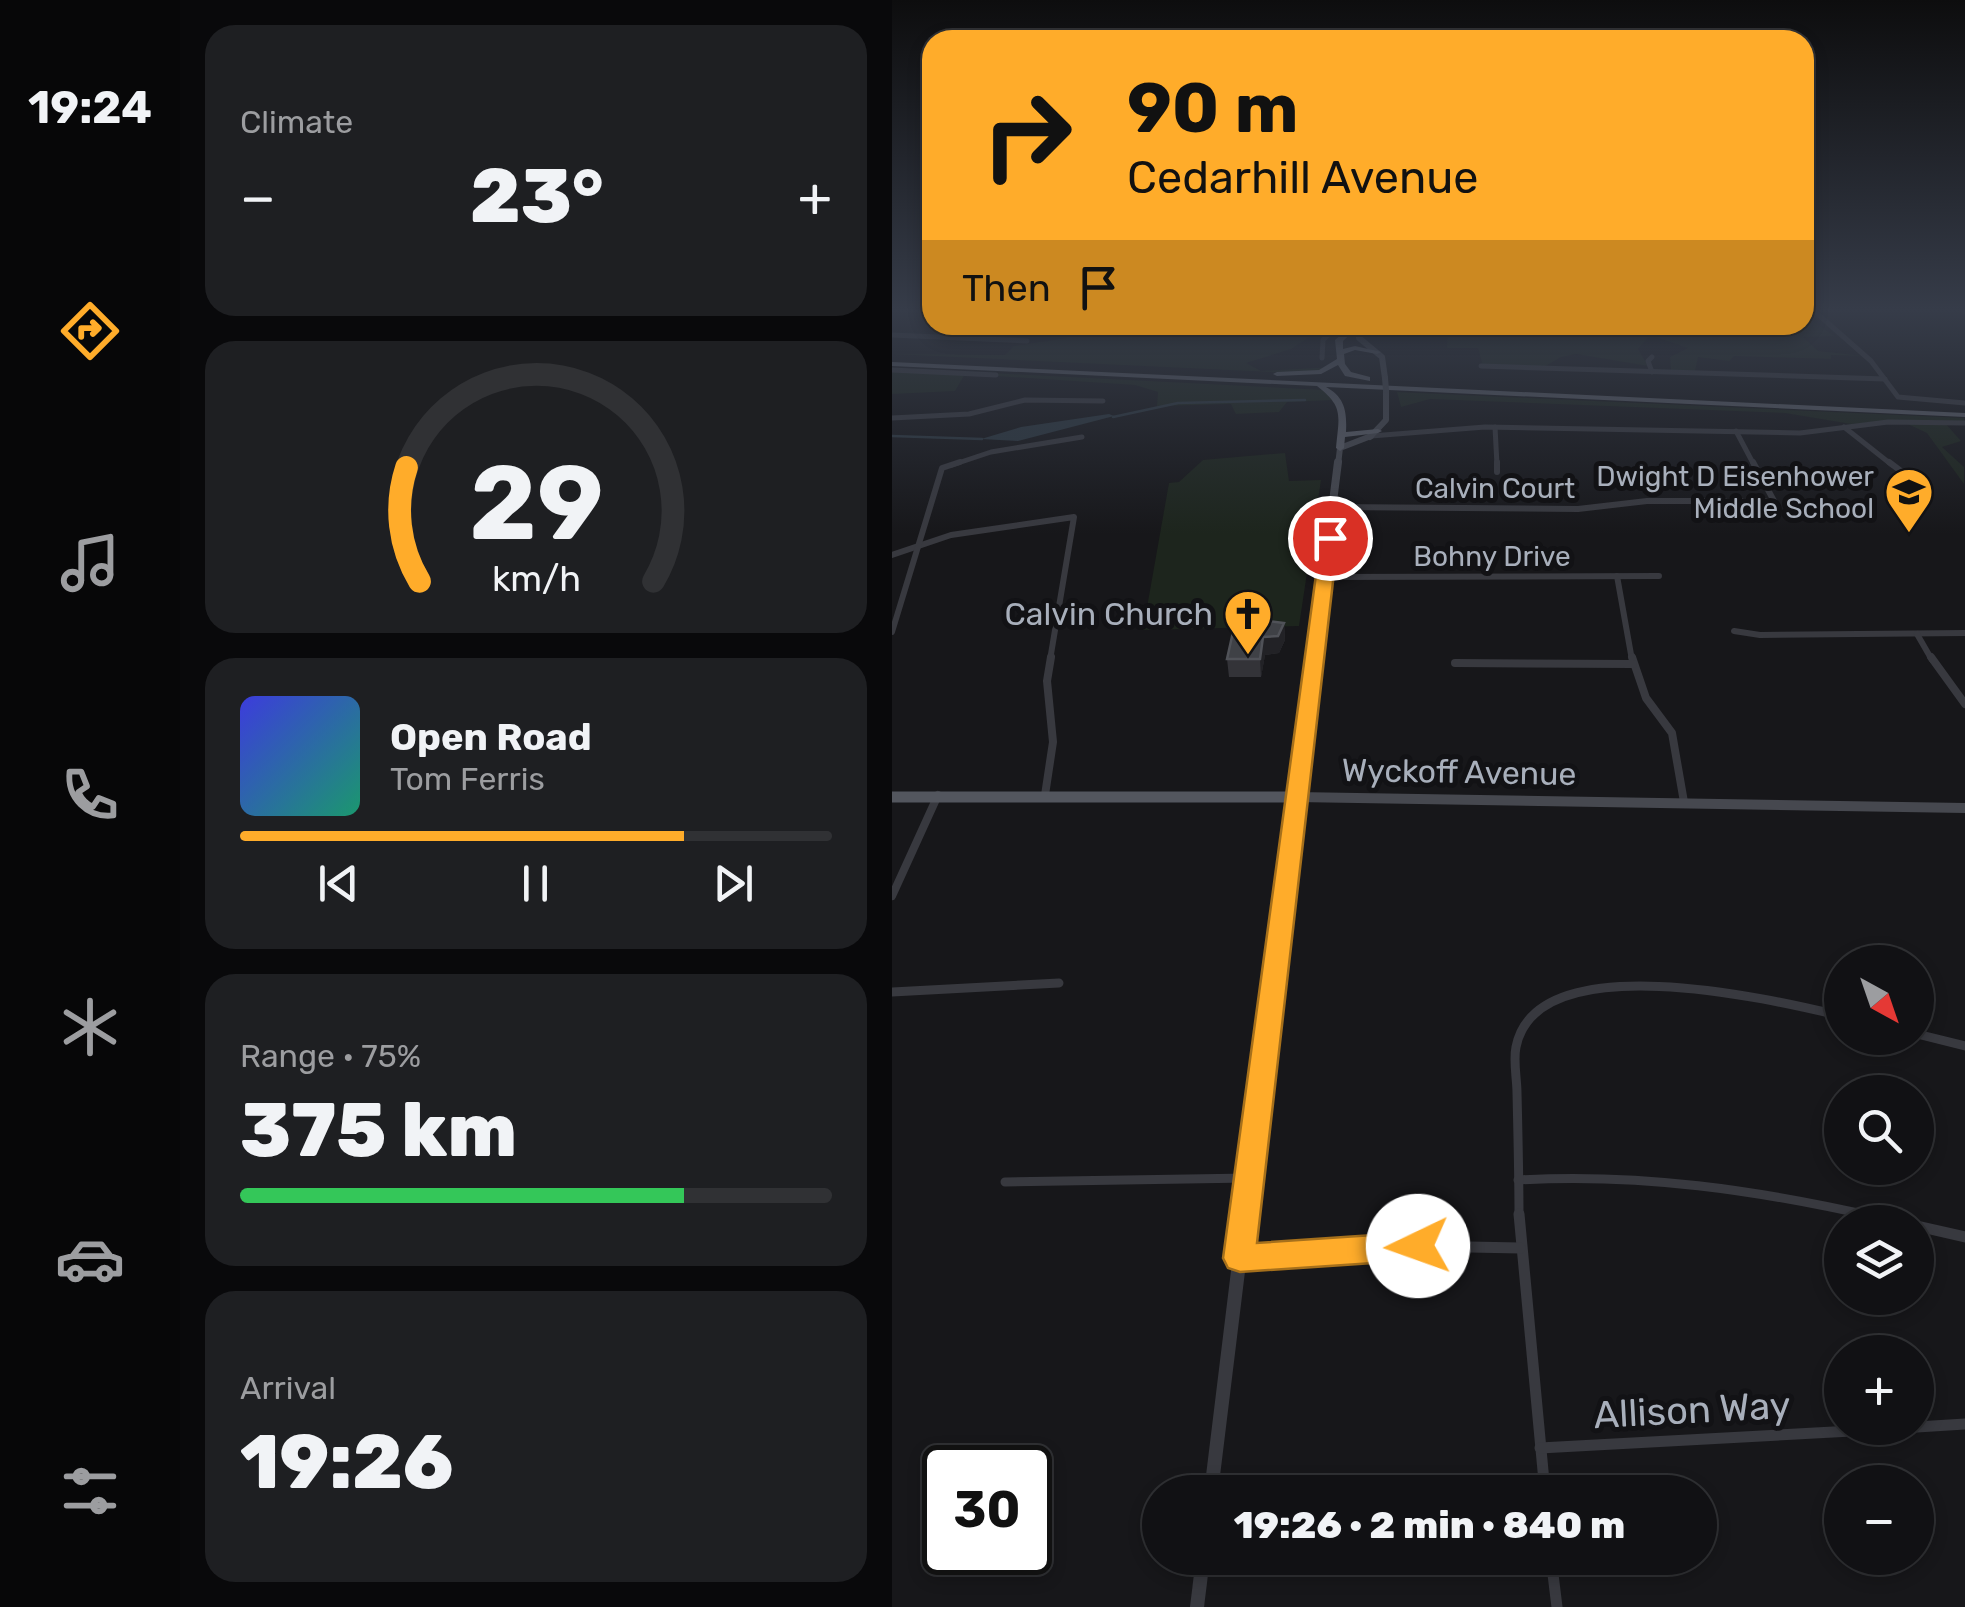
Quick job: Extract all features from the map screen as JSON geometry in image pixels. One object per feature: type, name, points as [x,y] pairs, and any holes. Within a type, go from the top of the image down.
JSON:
[{"type":"highway","points":[[1285,384],[1320,387],[1335,393],[1341,402]]},
{"type":"highway","points":[[1316,384],[1964,409]]},
{"type":"highway","points":[[1422,384],[1964,409]]},
{"type":"highway","points":[[1442,384],[1485,387]]},
{"type":"highway","points":[[1340,448],[1341,402],[1346,394],[1361,389],[1434,390]]},
{"type":"highway","points":[[1341,435],[1356,440],[1378,431]]},
{"type":"main road","points":[[1338,471],[1346,457],[1378,431],[1386,384]]},
{"type":"main road","points":[[1296,797],[1340,448],[1378,431]]},
{"type":"main road","name":"Wyckoff Avenue","points":[[892,796],[1296,797],[1964,808]]},
{"type":"street","points":[[1890,384],[1904,400],[1964,409]]},
{"type":"street","points":[[892,418],[969,414],[1024,400],[1103,401]]},
{"type":"street","points":[[1378,431],[1409,433],[1495,427],[1736,432],[1899,422],[1964,423]]},
{"type":"street","points":[[1495,427],[1497,472]]},
{"type":"street","points":[[1844,428],[1875,443],[1910,478]]},
{"type":"street","points":[[1378,431],[1409,433]]},
{"type":"street","name":"Calvin Court","points":[[1334,507],[1578,509],[1647,501],[1774,500],[1736,432]]},
{"type":"street","points":[[892,632],[940,471],[946,465],[1001,450],[1082,437]]},
{"type":"street","points":[[892,555],[967,532],[1074,517],[1047,681],[1053,742],[1045,795]]},
{"type":"street","points":[[1617,576],[1634,664],[1646,698],[1676,746],[1684,802]]},
{"type":"street","name":"Bohny Drive","points":[[1324,577],[1659,576]]},
{"type":"street","points":[[1734,630],[1760,635],[1964,633]]},
{"type":"street","points":[[1916,634],[1948,688],[1964,704]]},
{"type":"street","points":[[1454,663],[1634,664]]},
{"type":"street","points":[[892,896],[938,795]]},
{"type":"street","points":[[1213,1475],[1296,797]]},
{"type":"street","points":[[892,992],[1060,983]]},
{"type":"street","points":[[1542,1475],[1520,1248],[1516,1046],[1525,1022],[1554,998],[1594,988],[1714,991],[1770,998],[1824,1012]]},
{"type":"street","points":[[1934,1038],[1964,1046]]},
{"type":"street","points":[[1518,1180],[1621,1175],[1729,1185],[1824,1206]]},
{"type":"street","points":[[1004,1182],[1249,1178]]},
{"type":"street","points":[[1934,1230],[1964,1237]]},
{"type":"street","points":[[1240,1258],[1400,1246],[1520,1248]]},
{"type":"street","points":[[1934,1426],[1964,1424]]},
{"type":"street","name":"Allison Way","points":[[1540,1448],[1824,1433]]},
{"type":"street","points":[[1198,1607],[1202,1575]]},
{"type":"street","points":[[1554,1575],[1557,1607]]},
{"type":"shaded area","points":[[892,384],[959,384],[955,391],[892,394]]},
{"type":"shaded area","points":[[1119,384],[1325,390],[1334,400],[1287,402],[1279,412],[1236,414],[1231,404],[1157,406],[1158,392]]},
{"type":"shaded area","points":[[1397,392],[1964,418],[1964,423],[1945,423],[1961,441],[1942,447],[1964,467],[1964,484],[1927,433],[1899,420],[1851,424],[1785,413],[1430,399],[1401,407]]},
{"type":"shaded area","points":[[1114,416],[1018,441],[981,439],[1021,427]]},
{"type":"shaded area","points":[[1285,453],[1289,481],[1321,480],[1299,626],[1143,630],[1169,483],[1179,482],[1203,460]]},
{"type":"building","points":[[1253,619],[1284,623],[1278,636],[1263,637],[1260,659],[1227,659],[1235,623]]},
{"type":"waterway","points":[[1113,417],[1178,403],[1305,400]]},
{"type":"waterway","points":[[892,436],[982,439]]},
{"type":"place","name":"Dwight D Eisenhower Middle School","points":[[1909,534]]},
{"type":"place","name":"Calvin Church","points":[[1248,656]]},
{"type":"route","points":[[1330,538],[1240,1258],[1418,1246]]}]
